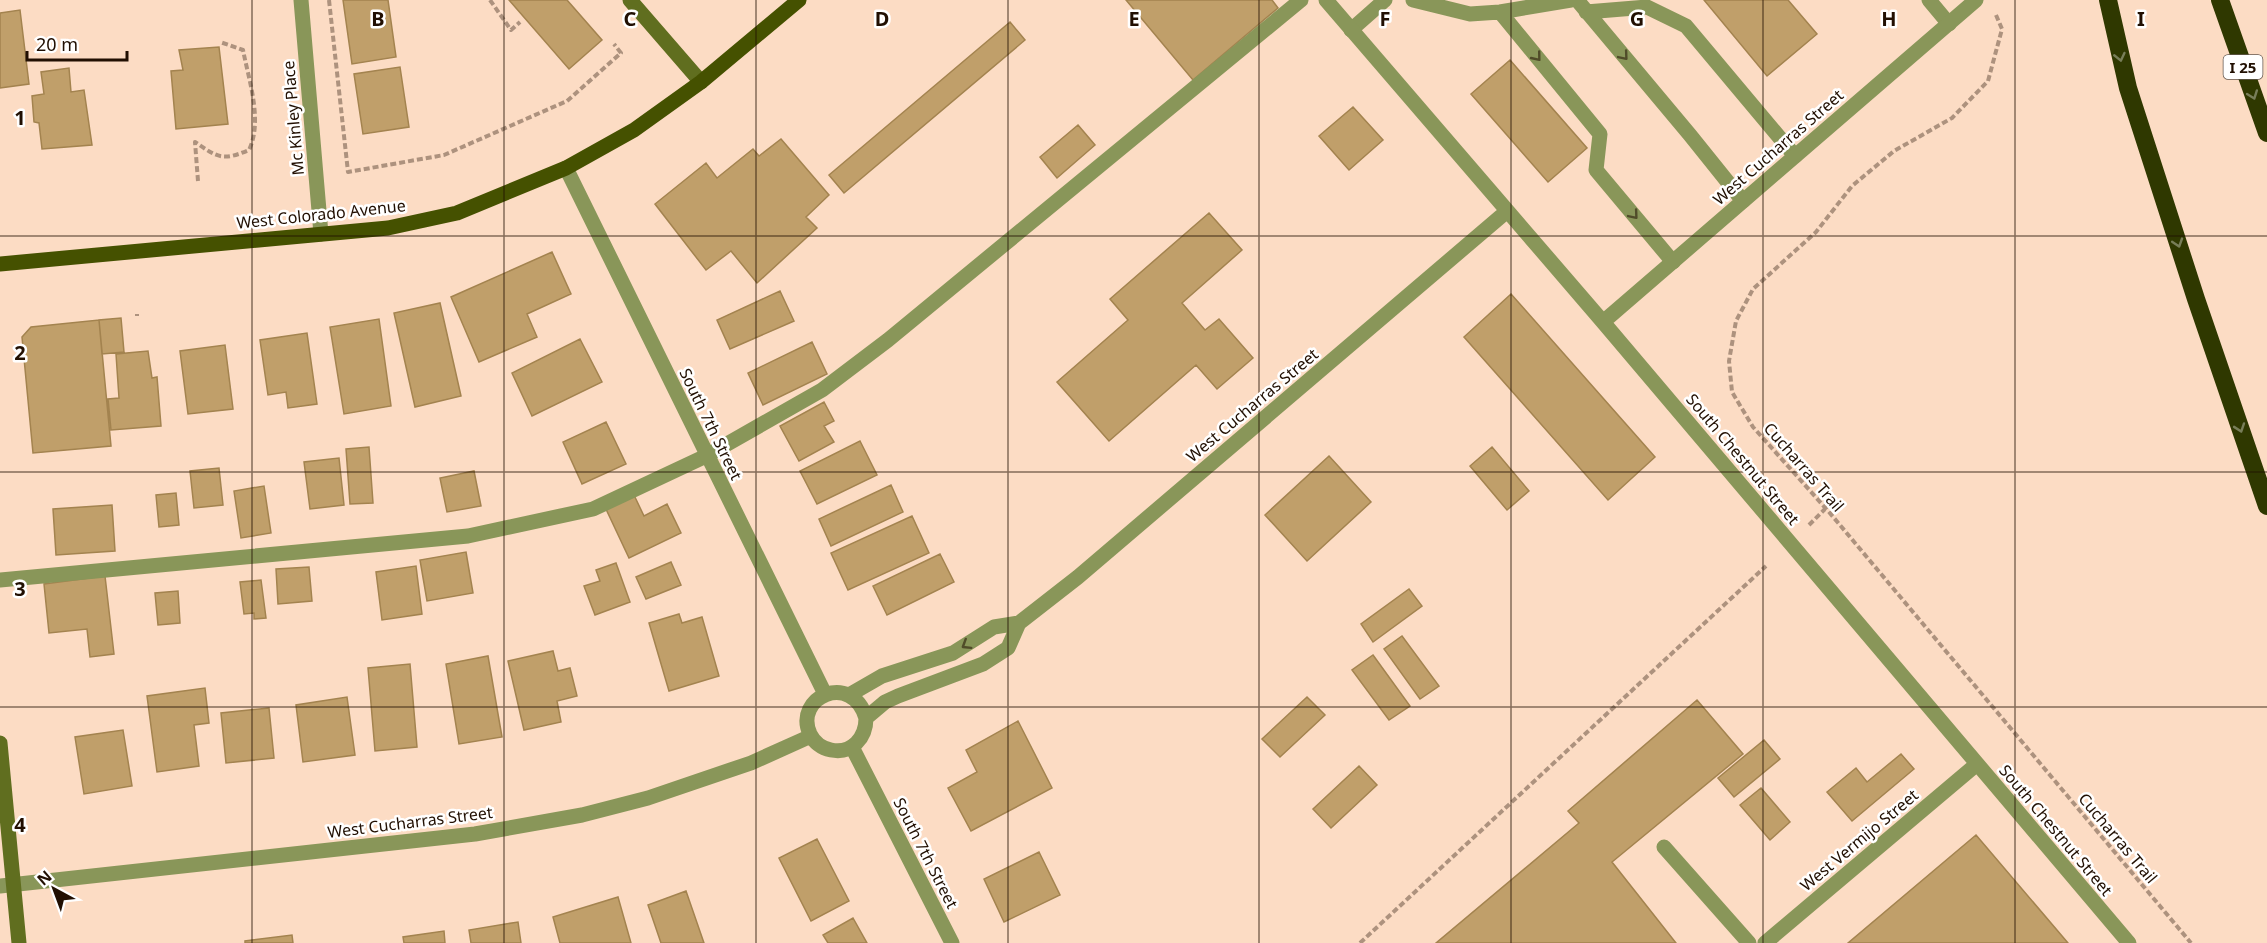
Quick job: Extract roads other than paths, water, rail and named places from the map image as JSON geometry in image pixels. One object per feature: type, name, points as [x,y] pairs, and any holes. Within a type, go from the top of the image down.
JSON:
[{"type":"highway","points":[[2108,0],[2127,88],[2267,506]]},
{"type":"highway","name":"I 25","points":[[2220,0],[2267,133]]},
{"type":"main road","points":[[630,0],[701,82]]},
{"type":"main road","name":"West Colorado Avenue","points":[[0,264],[388,228],[457,213],[566,168],[634,130],[701,82],[799,0]]},
{"type":"main road","points":[[0,743],[7,885],[19,943]]},
{"type":"street","name":"Mc Kinley Place","points":[[301,0],[321,234]]},
{"type":"street","points":[[0,580],[468,536],[593,509],[706,456],[822,390],[888,340],[1301,0]]},
{"type":"street","name":"South Chestnut Street","points":[[1326,0],[1603,322],[2129,943]]},
{"type":"street","points":[[1351,30],[1385,0]]},
{"type":"street","points":[[1413,0],[1470,14],[1500,12],[1571,0]]},
{"type":"street","points":[[1929,0],[1949,24]]},
{"type":"street","name":"West Cucharras Street","points":[[1603,322],[1976,0]]},
{"type":"street","points":[[1582,6],[1647,7],[1686,26],[1795,156]]},
{"type":"street","points":[[1582,6],[1743,201]]},
{"type":"street","points":[[1500,12],[1600,134],[1596,170],[1672,262]]},
{"type":"street","name":"South 7th Street","points":[[566,168],[825,694]]},
{"type":"street","name":"West Cucharras Street","points":[[852,747],[864,734],[866,718],[885,702],[983,664],[1008,648],[1019,623],[1078,577],[1506,212]]},
{"type":"street","name":"West Cucharras Street","points":[[849,695],[882,676],[953,653],[994,627],[1019,623]]},
{"type":"street","points":[[852,747],[843,750],[824,748],[817,744],[807,727],[807,717],[816,699],[834,692],[849,695],[859,702],[866,718]]},
{"type":"street","name":"West Cucharras Street","points":[[7,885],[475,834],[582,815],[648,798],[731,770],[811,736]]},
{"type":"street","name":"South 7th Street","points":[[852,747],[952,943]]},
{"type":"street","name":"West Vermijo Street","points":[[1765,943],[1977,764]]},
{"type":"street","points":[[1664,847],[1749,943]]}]
